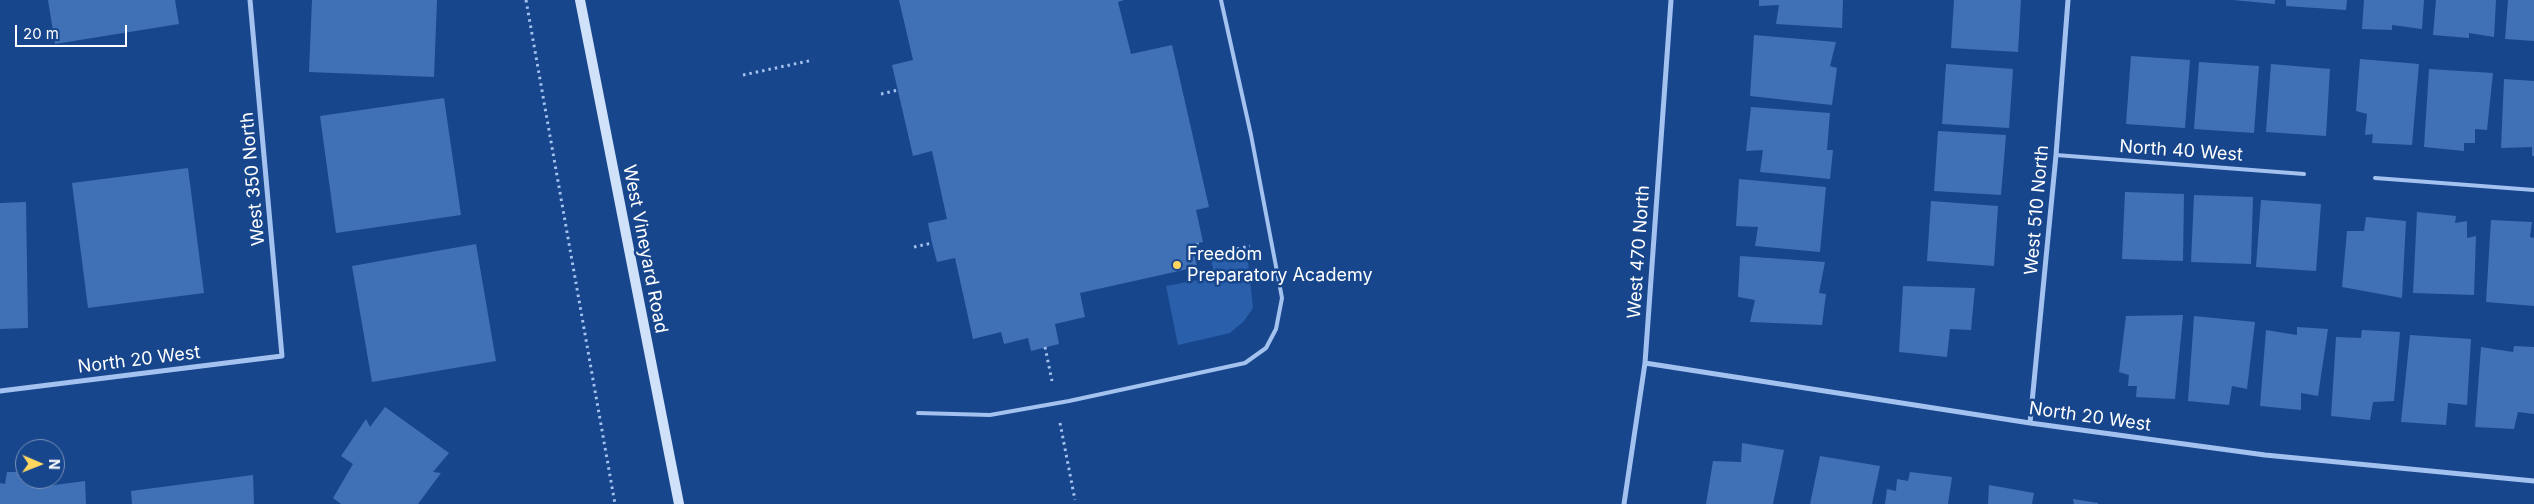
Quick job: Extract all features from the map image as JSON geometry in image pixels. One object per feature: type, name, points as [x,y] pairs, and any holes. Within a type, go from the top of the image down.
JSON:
[{"type":"street","name":"West 350 North","points":[[250,0],[282,356]]},
{"type":"street","name":"West Vineyard Road","points":[[580,0],[679,504]]},
{"type":"street","name":"West 470 North","points":[[1624,504],[1645,363],[1671,0]]},
{"type":"street","name":"West 510 North","points":[[2030,423],[2056,155],[2068,0]]},
{"type":"street","name":"North 20 West","points":[[0,391],[282,356]]},
{"type":"street","name":"North 20 West","points":[[1645,363],[2030,423],[2265,455],[2534,481]]},
{"type":"lane","points":[[918,413],[990,415],[1069,401],[1246,363],[1266,348],[1276,329],[1282,298],[1251,135],[1221,0]]},
{"type":"lane","name":"North 40 West","points":[[2056,155],[2304,174]]},
{"type":"lane","points":[[2375,178],[2534,190]]},
{"type":"path","points":[[526,0],[615,504]]},
{"type":"path","points":[[743,74],[812,60]]},
{"type":"path","points":[[881,94],[898,90]]},
{"type":"path","points":[[914,247],[932,243]]},
{"type":"path","points":[[1198,243],[1200,257],[1251,246]]},
{"type":"path","points":[[1045,347],[1052,381]]},
{"type":"path","points":[[1060,423],[1075,500]]},
{"type":"shaded area","points":[[1247,253],[1253,308],[1244,321],[1230,333],[1178,345],[1166,286],[1215,277],[1211,260]]},
{"type":"building","points":[[48,0],[175,0],[179,24],[55,44]]},
{"type":"building","points":[[312,0],[437,0],[434,77],[309,72]]},
{"type":"building","name":"Freedom Preparatory Academy","points":[[899,0],[1124,0],[1118,2],[1131,54],[1172,45],[1209,207],[1196,210],[1203,242],[1192,244],[1197,267],[1080,293],[1085,317],[1055,324],[1059,344],[1031,351],[1028,338],[1004,344],[1001,332],[973,339],[955,258],[937,262],[932,243],[928,223],[947,219],[932,151],[913,156],[892,65],[913,60]]},
{"type":"building","points":[[1759,0],[1843,0],[1842,28],[1776,24],[1779,5],[1759,6]]},
{"type":"building","points":[[1954,0],[2021,0],[2018,52],[1951,48]]},
{"type":"building","points":[[2233,0],[2275,0],[2275,4]]},
{"type":"building","points":[[2286,0],[2347,0],[2346,10],[2286,6]]},
{"type":"building","points":[[2364,0],[2424,0],[2422,29],[2392,25],[2392,30],[2362,29]]},
{"type":"building","points":[[2436,0],[2496,0],[2494,37],[2469,33],[2469,38],[2433,35]]},
{"type":"building","points":[[2508,0],[2534,0],[2534,41],[2505,39]]},
{"type":"building","points":[[1754,35],[1836,42],[1830,66],[1837,68],[1832,105],[1750,96]]},
{"type":"building","points":[[2131,56],[2190,60],[2185,128],[2126,124]]},
{"type":"building","points":[[2360,59],[2419,64],[2412,145],[2372,143],[2373,134],[2365,135],[2367,114],[2356,111]]},
{"type":"building","points":[[2199,62],[2259,66],[2254,133],[2194,129]]},
{"type":"building","points":[[1946,64],[2013,69],[2009,128],[1942,124]]},
{"type":"building","points":[[2271,64],[2330,69],[2326,136],[2266,132]]},
{"type":"building","points":[[2429,69],[2493,73],[2487,130],[2475,129],[2475,143],[2464,143],[2464,151],[2424,147]]},
{"type":"building","points":[[2504,79],[2534,81],[2534,156],[2532,156],[2532,147],[2501,148]]},
{"type":"building","points":[[444,98],[461,215],[336,233],[320,116]]},
{"type":"building","points":[[1751,107],[1830,113],[1827,150],[1833,150],[1830,179],[1760,172],[1763,150],[1746,151]]},
{"type":"building","points":[[1938,131],[2006,135],[2001,195],[1934,191]]},
{"type":"building","points":[[188,168],[204,293],[88,308],[72,183]]},
{"type":"building","points":[[1739,179],[1826,187],[1820,252],[1755,246],[1758,227],[1736,226]]},
{"type":"building","points":[[2125,192],[2184,194],[2183,261],[2122,259]]},
{"type":"building","points":[[2194,195],[2253,197],[2251,264],[2191,262]]},
{"type":"building","points":[[2261,200],[2321,204],[2316,271],[2256,267]]},
{"type":"building","points":[[1931,201],[1998,206],[1994,266],[1927,261]]},
{"type":"building","points":[[26,202],[28,328],[0,329],[0,203]]},
{"type":"building","points":[[2417,212],[2456,216],[2455,223],[2467,221],[2467,238],[2476,236],[2474,295],[2413,293]]},
{"type":"building","points":[[2366,217],[2406,221],[2402,298],[2342,287],[2347,231],[2364,231]]},
{"type":"building","points":[[2491,220],[2532,222],[2530,237],[2534,238],[2534,306],[2486,302]]},
{"type":"building","points":[[476,244],[496,361],[372,382],[352,266]]},
{"type":"building","points":[[1740,256],[1825,262],[1819,293],[1826,294],[1822,325],[1750,322],[1755,300],[1738,297]]},
{"type":"building","points":[[1903,286],[1975,288],[1971,330],[1950,329],[1947,357],[1899,352]]},
{"type":"building","points":[[2183,315],[2175,399],[2136,397],[2137,386],[2128,386],[2129,375],[2119,372],[2126,316]]},
{"type":"building","points":[[2194,316],[2255,322],[2247,389],[2232,386],[2229,405],[2188,401]]},
{"type":"building","points":[[2297,327],[2328,329],[2318,396],[2301,393],[2301,410],[2260,406],[2266,330],[2297,335]]},
{"type":"building","points":[[2362,330],[2400,332],[2394,401],[2373,402],[2370,420],[2331,416],[2336,337],[2361,338]]},
{"type":"building","points":[[2410,335],[2471,339],[2467,405],[2448,403],[2446,425],[2401,422]]},
{"type":"building","points":[[2514,346],[2534,347],[2534,414],[2518,412],[2514,429],[2475,427],[2481,347],[2513,352]]},
{"type":"building","points":[[385,407],[449,453],[433,472],[441,473],[418,504],[341,504],[333,498],[353,464],[341,456],[366,419],[370,427]]},
{"type":"building","points":[[1742,443],[1784,450],[1773,504],[1706,504],[1713,461],[1741,462]]},
{"type":"building","points":[[1820,456],[1880,466],[1872,504],[1810,504]]},
{"type":"building","points":[[7,472],[15,472],[15,489],[65,489],[65,484],[85,481],[86,504],[0,504],[0,483],[5,484]]},
{"type":"building","points":[[1910,472],[1952,477],[1948,504],[1885,504],[1887,489],[1896,491],[1897,479],[1908,481]]},
{"type":"building","points":[[253,475],[254,504],[132,504],[131,491]]},
{"type":"building","points":[[1989,485],[2034,493],[2032,504],[1988,504]]},
{"type":"building","points":[[2073,499],[2098,503],[2098,504],[2074,504]]},
{"type":"place","name":"Freedom Preparatory Academy","points":[[1177,265]]}]
